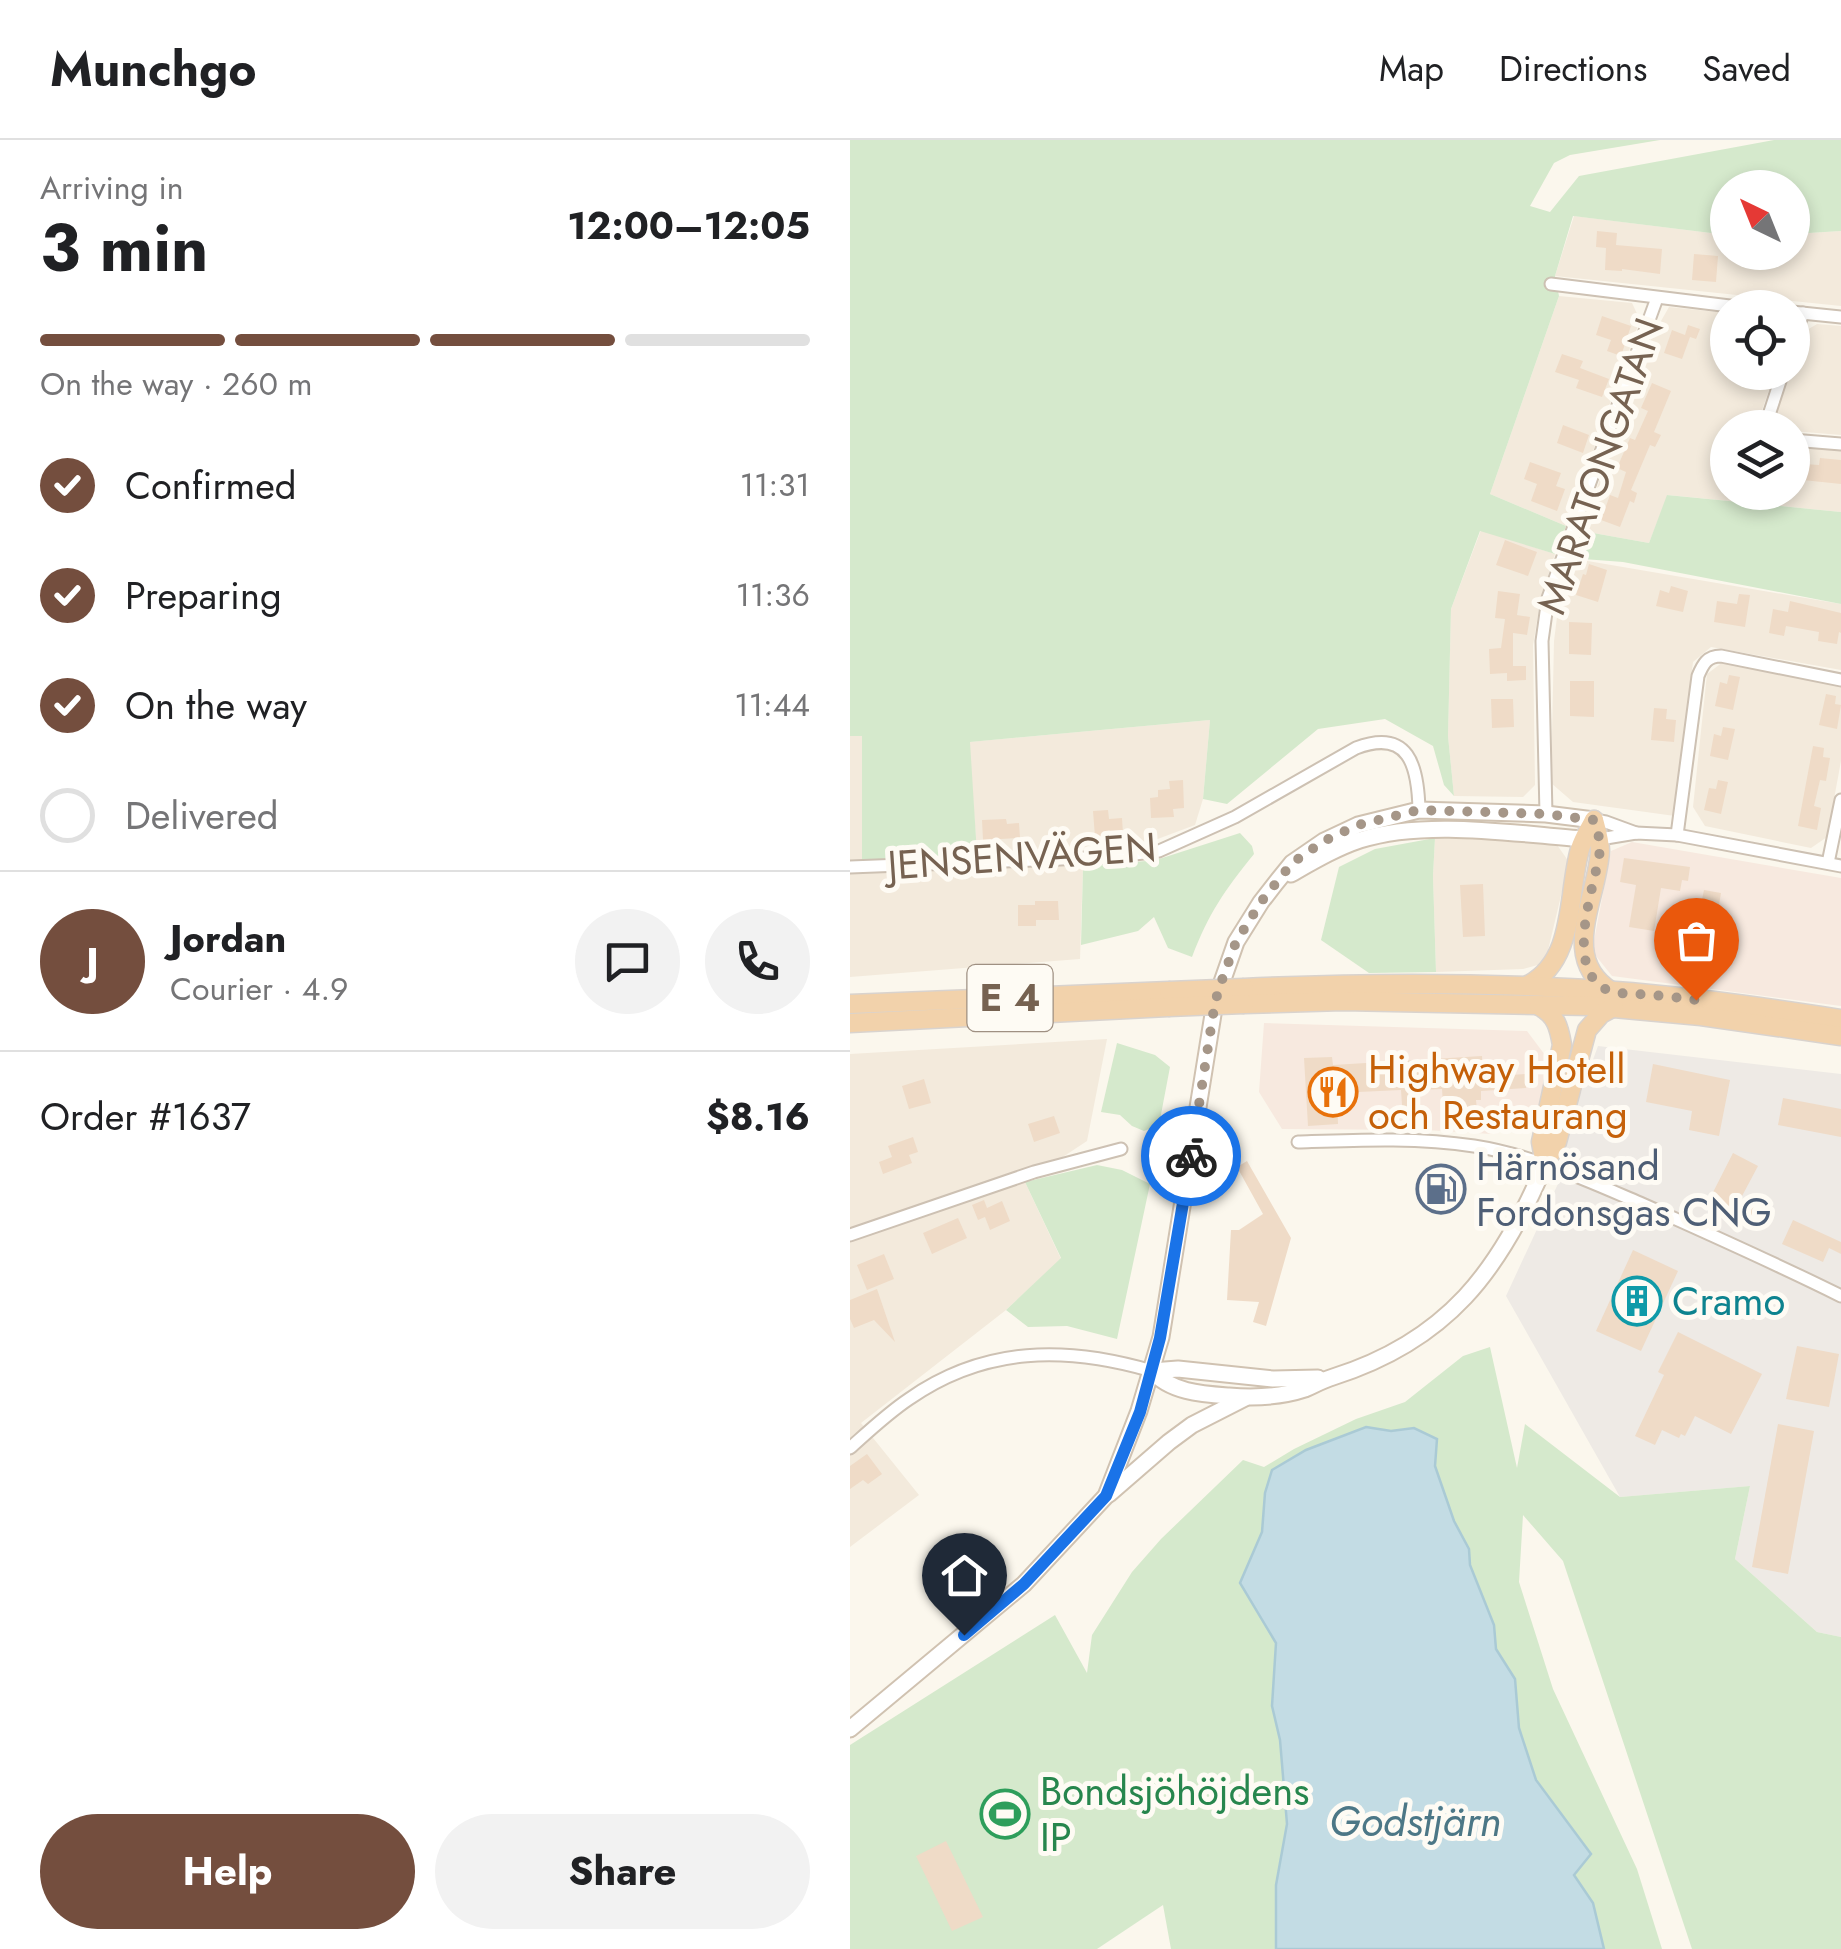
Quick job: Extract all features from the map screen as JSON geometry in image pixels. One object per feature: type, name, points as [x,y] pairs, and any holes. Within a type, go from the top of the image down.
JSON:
[{"type":"highway","points":[[1526,986],[1546,973],[1562,947],[1594,820]]},
{"type":"highway","points":[[1545,1164],[1557,1142],[1586,1030],[1613,1000],[1584,959],[1582,943],[1598,862],[1592,840]]},
{"type":"highway","name":"E 4","points":[[850,1023],[1244,996],[1332,984],[1526,986],[1841,1036]]},
{"type":"highway","name":"E 4","points":[[1244,996],[1538,1005],[1696,1000],[1841,1019]]},
{"type":"highway","name":"E 4","points":[[850,1004],[1169,1000]]},
{"type":"highway","points":[[1538,1005],[1554,1018],[1562,1045],[1541,1142],[1545,1164]]},
{"type":"main road","points":[[1106,1496],[1152,1371],[1176,1250],[1215,1002],[1236,942],[1275,884],[1292,863],[1324,841],[1358,825],[1419,810],[1546,814],[1594,820]]},
{"type":"main road","points":[[1275,884],[1328,853],[1363,839],[1400,832],[1456,830],[1592,840]]},
{"type":"main road","points":[[1152,1371],[1172,1387],[1246,1397],[1287,1394],[1364,1368],[1411,1343],[1467,1296],[1510,1238],[1545,1164]]},
{"type":"main road","points":[[1152,1371],[1273,1379],[1327,1378]]},
{"type":"main road","points":[[850,1729],[1024,1584],[1106,1496],[1169,1442],[1246,1397]]},
{"type":"street","name":"MARATONGATAN","points":[[1551,284],[1710,304]]},
{"type":"street","name":"MARATONGATAN","points":[[1546,814],[1542,641],[1548,598],[1657,298]]},
{"type":"street","points":[[1810,314],[1841,317]]},
{"type":"street","points":[[1810,441],[1841,444]]},
{"type":"street","points":[[1677,835],[1698,676],[1706,660],[1721,656],[1841,680]]},
{"type":"street","name":"JENSENVÄGEN","points":[[850,867],[1111,857],[1160,851],[1235,817],[1372,742],[1387,742],[1402,749],[1412,760],[1419,810]]},
{"type":"street","points":[[1592,840],[1636,833],[1677,835],[1835,865],[1841,800]]},
{"type":"street","points":[[1594,820],[1636,833]]},
{"type":"street","points":[[1298,1142],[1443,1142],[1491,1149],[1545,1164],[1841,1296]]},
{"type":"street","points":[[850,1235],[1034,1172],[1121,1149]]},
{"type":"street","points":[[850,1448],[910,1398],[937,1382],[1002,1358],[1063,1354],[1152,1371]]},
{"type":"shaded area","points":[[1574,216],[1710,233],[1710,270],[1810,270],[1810,233],[1841,231],[1841,306],[1810,303],[1810,290],[1710,292],[1555,276]]},
{"type":"shaded area","points":[[1559,296],[1632,303],[1640,320],[1566,526],[1490,494]]},
{"type":"shaded area","points":[[1669,307],[1710,311],[1710,390],[1769,390],[1762,410],[1710,410],[1710,499],[1668,495],[1649,543],[1582,531],[1645,349]]},
{"type":"shaded area","points":[[1817,324],[1841,326],[1841,435],[1810,432],[1810,410],[1777,410],[1785,390],[1810,390],[1810,328]]},
{"type":"shaded area","points":[[1810,448],[1841,451],[1841,512],[1810,509]]},
{"type":"shaded area","points":[[1481,530],[1555,554],[1541,597],[1533,645],[1535,785],[1523,797],[1454,796],[1448,736],[1451,609]]},
{"type":"shaded area","points":[[1570,558],[1841,604],[1841,670],[1711,647],[1693,662],[1675,816],[1573,802],[1551,783],[1554,641]]},
{"type":"shaded area","points":[[1723,662],[1841,686],[1841,761],[1827,837],[1811,848],[1705,826],[1693,807],[1707,674]]},
{"type":"shaded area","points":[[1210,720],[1203,799],[1195,825],[1147,843],[977,854],[969,742]]},
{"type":"shaded area","points":[[862,735],[862,860],[850,861],[850,736]]},
{"type":"shaded area","points":[[1435,838],[1555,842],[1569,862],[1545,963],[1523,969],[1436,972]]},
{"type":"shaded area","points":[[1632,842],[1841,878],[1841,1006],[1612,976],[1592,951],[1611,851]]},
{"type":"shaded area","points":[[1081,864],[1080,959],[850,977],[850,874]]},
{"type":"shaded area","points":[[1264,1023],[1527,1031],[1551,1063],[1538,1115],[1492,1134],[1282,1129],[1259,1092]]},
{"type":"shaded area","points":[[1107,1039],[1087,1141],[1025,1182],[1061,1259],[1006,1310],[861,1423],[919,1495],[850,1547],[850,1054]]},
{"type":"shaded area","points":[[1598,1046],[1841,1074],[1841,1637],[1817,1632],[1735,1559],[1750,1486],[1620,1497],[1506,1296],[1569,1160],[1563,1142]]},
{"type":"green space","points":[[850,140],[1660,140],[1570,155],[1554,163],[1530,206],[1550,212],[1579,176],[1774,140],[1841,140],[1841,231],[1810,233],[1810,170],[1710,170],[1710,233],[1573,216],[1555,276],[1559,296],[1490,494],[1566,526],[1555,554],[1480,531],[1451,609],[1448,736],[1454,796],[1444,785],[1433,746],[1385,719],[1318,729],[1227,804],[1203,799],[1210,720],[970,742],[977,854],[862,860],[862,736],[850,736]]},
{"type":"green space","points":[[1667,495],[1710,499],[1710,510],[1841,512],[1841,604],[1623,562],[1570,558],[1582,531],[1649,543]]},
{"type":"green space","points":[[1240,833],[1254,854],[1218,903],[1192,957],[1168,948],[1154,917],[1138,931],[1081,945],[1083,867],[1156,860]]},
{"type":"green space","points":[[1435,838],[1436,972],[1369,973],[1321,940],[1339,867],[1375,849]]},
{"type":"green space","points":[[1117,1043],[1155,1055],[1170,1067],[1159,1125],[1144,1131],[1120,1115],[1101,1112]]},
{"type":"green space","points":[[1097,1165],[1122,1170],[1150,1184],[1117,1339],[1067,1326],[1028,1327],[1006,1310],[1061,1258],[1025,1182]]},
{"type":"green space","points":[[1490,1347],[1517,1468],[1525,1424],[1620,1497],[1750,1486],[1735,1559],[1817,1632],[1841,1637],[1841,1949],[1692,1949],[1563,1561],[1523,1515],[1519,1582],[1553,1689],[1637,1869],[1662,1949],[1604,1949],[1593,1903],[1574,1875],[1591,1853],[1536,1780],[1519,1728],[1515,1679],[1496,1649],[1494,1625],[1470,1565],[1469,1549],[1434,1466],[1437,1439],[1414,1428],[1391,1431],[1366,1427],[1265,1493],[1262,1532],[1241,1583],[1276,1643],[1272,1706],[1280,1740],[1287,1824],[1276,1885],[1276,1949],[1171,1949],[1163,1905],[1097,1949],[850,1949],[850,1745],[1055,1615],[1087,1673],[1092,1635],[1132,1572],[1243,1460],[1264,1467],[1356,1419],[1405,1402],[1463,1356]]},
{"type":"water","name":"Godstjärn","points":[[1366,1427],[1391,1431],[1414,1428],[1437,1439],[1435,1466],[1454,1521],[1469,1549],[1470,1565],[1494,1625],[1496,1649],[1515,1679],[1519,1728],[1536,1780],[1591,1854],[1574,1875],[1593,1903],[1604,1949],[1276,1949],[1276,1885],[1287,1824],[1280,1740],[1272,1706],[1276,1643],[1240,1583],[1262,1532],[1265,1493],[1272,1470],[1306,1450]]},
{"type":"building","points":[[1597,231],[1617,233],[1616,245],[1662,249],[1660,274],[1605,270],[1606,248],[1596,247]]},
{"type":"building","points":[[1694,254],[1710,255],[1710,270],[1717,270],[1716,282],[1692,280]]},
{"type":"building","points":[[1602,316],[1631,326],[1621,356],[1607,351],[1611,340],[1596,335]]},
{"type":"building","points":[[1688,325],[1700,329],[1696,339],[1690,337],[1682,359],[1664,353],[1672,330],[1685,335]]},
{"type":"building","points":[[1562,354],[1583,361],[1580,368],[1609,379],[1602,397],[1576,388],[1579,380],[1555,372]]},
{"type":"building","points":[[1652,383],[1671,391],[1654,432],[1661,435],[1655,447],[1650,445],[1631,490],[1637,493],[1634,503],[1630,501],[1620,527],[1601,520],[1610,495],[1618,498],[1626,472],[1617,468],[1648,411],[1641,408]]},
{"type":"building","points":[[1563,425],[1589,435],[1583,453],[1557,443]]},
{"type":"building","points":[[1820,458],[1841,460],[1841,484],[1810,481],[1810,464],[1819,465]]},
{"type":"building","points":[[1530,462],[1561,473],[1556,486],[1565,489],[1557,511],[1531,501],[1537,484],[1524,479]]},
{"type":"building","points":[[1505,540],[1537,552],[1528,576],[1496,565]]},
{"type":"building","points":[[1589,564],[1607,570],[1598,602],[1576,595]]},
{"type":"building","points":[[1671,586],[1688,591],[1683,612],[1656,606],[1660,590],[1669,593]]},
{"type":"building","points":[[1498,591],[1520,594],[1517,615],[1530,617],[1527,635],[1513,633],[1513,666],[1526,666],[1526,680],[1507,681],[1507,673],[1490,674],[1489,649],[1501,648],[1505,619],[1495,618]]},
{"type":"building","points":[[1739,594],[1750,595],[1745,627],[1714,622],[1717,601],[1737,604]]},
{"type":"building","points":[[1790,601],[1841,613],[1837,644],[1818,641],[1819,632],[1786,626],[1784,636],[1769,633],[1773,609],[1788,612]]},
{"type":"building","points":[[1569,622],[1592,623],[1591,655],[1569,654]]},
{"type":"building","points":[[1729,675],[1740,677],[1733,710],[1715,706],[1720,682],[1727,684]]},
{"type":"building","points":[[1570,681],[1594,681],[1594,717],[1570,716]]},
{"type":"building","points":[[1826,694],[1836,696],[1835,704],[1841,705],[1837,729],[1819,725]]},
{"type":"building","points":[[1491,699],[1513,699],[1514,727],[1492,728]]},
{"type":"building","points":[[1654,708],[1667,709],[1666,719],[1676,720],[1674,742],[1651,740]]},
{"type":"building","points":[[1723,727],[1735,729],[1728,760],[1710,756],[1714,734],[1721,736]]},
{"type":"building","points":[[1813,746],[1824,748],[1823,757],[1830,758],[1826,781],[1820,780],[1814,806],[1821,808],[1817,830],[1798,826]]},
{"type":"building","points":[[1183,780],[1184,808],[1173,809],[1174,817],[1151,818],[1150,798],[1158,797],[1158,790],[1170,789],[1169,781]]},
{"type":"building","points":[[1718,780],[1728,782],[1721,814],[1704,810],[1709,788],[1716,789]]},
{"type":"building","points":[[1108,810],[1109,819],[1122,818],[1123,834],[1095,837],[1093,811]]},
{"type":"building","points":[[1006,819],[1007,824],[1019,823],[1020,838],[983,840],[982,820]]},
{"type":"building","points":[[1624,858],[1690,867],[1688,881],[1682,880],[1680,891],[1661,888],[1654,931],[1629,927],[1636,885],[1620,882]]},
{"type":"building","points":[[1483,884],[1485,936],[1463,937],[1460,885]]},
{"type":"building","points":[[1704,890],[1721,893],[1712,946],[1697,944],[1699,931],[1679,927],[1681,911],[1699,914]]},
{"type":"building","points":[[1035,901],[1058,901],[1059,920],[1036,920],[1036,926],[1018,926],[1018,905],[1035,905]]},
{"type":"building","name":"Highway Hotell och Restaurang","points":[[1482,1056],[1483,1077],[1525,1074],[1526,1088],[1481,1091],[1481,1100],[1476,1100],[1478,1120],[1460,1121],[1459,1104],[1443,1104],[1442,1089],[1414,1090],[1416,1120],[1403,1120],[1401,1090],[1337,1093],[1338,1124],[1308,1126],[1304,1058],[1332,1057],[1333,1065]]},
{"type":"building","points":[[1653,1064],[1730,1080],[1719,1136],[1689,1130],[1692,1111],[1646,1102]]},
{"type":"building","points":[[924,1079],[931,1103],[909,1109],[902,1086]]},
{"type":"building","points":[[1783,1098],[1841,1109],[1841,1137],[1778,1125]]},
{"type":"building","points":[[1054,1116],[1060,1133],[1034,1142],[1028,1124]]},
{"type":"building","points":[[913,1137],[918,1152],[909,1155],[912,1163],[883,1174],[879,1162],[892,1157],[888,1146]]},
{"type":"building","points":[[1733,1153],[1758,1166],[1741,1198],[1762,1209],[1751,1229],[1706,1206]]},
{"type":"building","points":[[1247,1161],[1291,1238],[1266,1326],[1253,1322],[1259,1302],[1227,1300],[1231,1230],[1239,1230],[1263,1214],[1237,1167]]},
{"type":"building","points":[[984,1200],[987,1208],[1002,1201],[1010,1221],[990,1230],[985,1217],[978,1220],[972,1205]]},
{"type":"building","points":[[958,1218],[967,1238],[932,1254],[923,1233]]},
{"type":"building","points":[[1793,1220],[1841,1242],[1841,1254],[1829,1248],[1823,1262],[1782,1244]]},
{"type":"building","name":"Cramo","points":[[1633,1250],[1678,1271],[1641,1351],[1596,1331]]},
{"type":"building","points":[[884,1254],[894,1279],[867,1290],[857,1265]]},
{"type":"building","points":[[877,1289],[895,1342],[874,1320],[854,1328],[850,1319],[850,1300]]},
{"type":"building","points":[[1678,1332],[1762,1374],[1731,1434],[1695,1416],[1685,1436],[1681,1434],[1679,1438],[1662,1430],[1655,1445],[1635,1436],[1664,1375],[1658,1372]]},
{"type":"building","points":[[1797,1346],[1839,1354],[1829,1407],[1786,1399]]},
{"type":"building","points":[[1778,1424],[1814,1431],[1788,1574],[1752,1567]]},
{"type":"building","points":[[867,1454],[882,1474],[868,1484],[863,1480],[850,1489],[850,1466]]},
{"type":"building","points":[[946,1841],[983,1917],[952,1931],[916,1856]]},
{"type":"way so far","points":[[1191,1156],[1215,1002],[1236,942],[1292,863],[1324,841],[1386,816],[1419,810],[1546,814],[1594,820],[1600,850],[1582,943],[1590,973],[1612,992],[1696,1000]]},
{"type":"place","name":"Highway Hotell och Restaurang","points":[[1333,1092]]},
{"type":"place","name":"Härnösand Fordonsgas CNG","points":[[1441,1189]]},
{"type":"place","name":"Cramo","points":[[1637,1301]]},
{"type":"place","name":"Bondsjöhöjdens IP","points":[[1005,1814]]},
{"type":"route","points":[[964,1635],[1024,1584],[1106,1496],[1152,1371],[1191,1156]]}]
